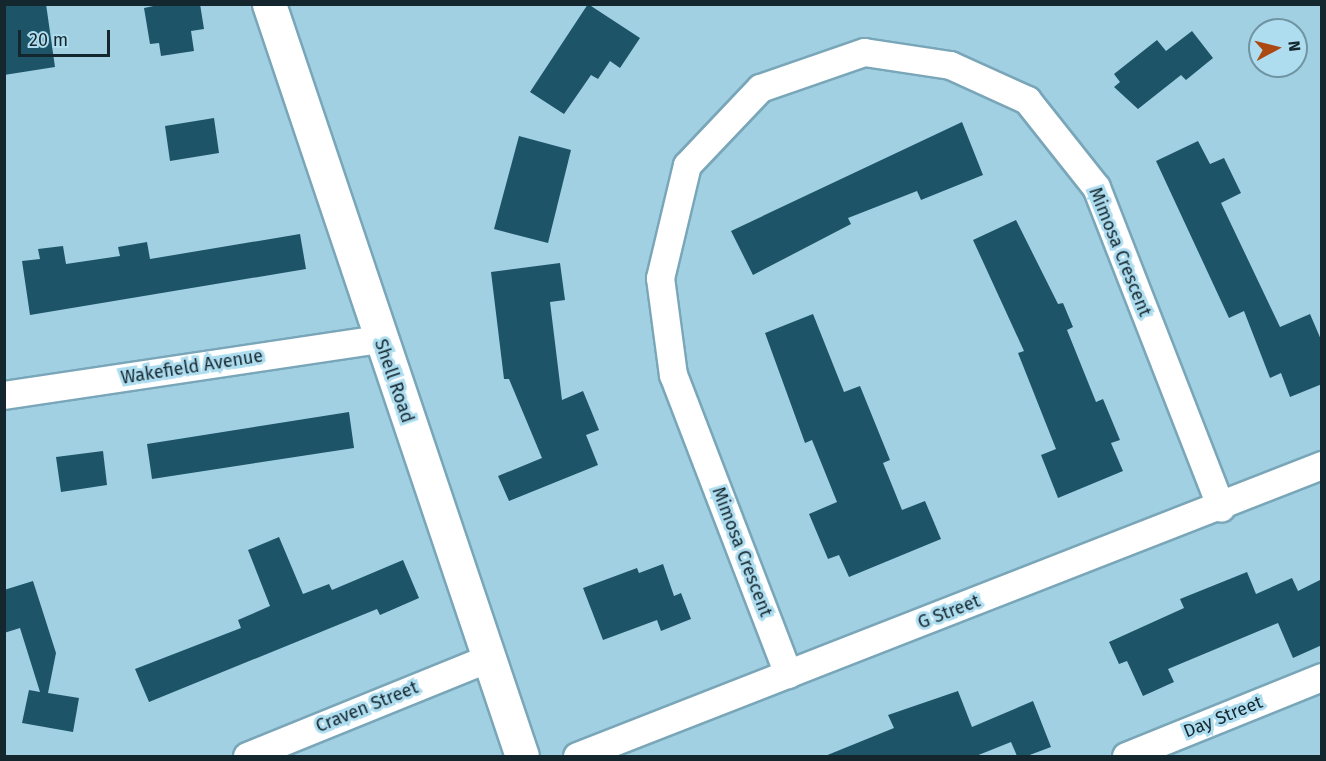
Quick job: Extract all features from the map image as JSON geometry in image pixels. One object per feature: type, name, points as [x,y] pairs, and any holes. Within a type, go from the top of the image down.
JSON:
[{"type":"street","name":"Shell Road","points":[[269,4],[522,756]]},
{"type":"street","name":"Mimosa Crescent","points":[[789,674],[673,375],[660,278],[687,165],[760,88],[864,52],[950,65],[1027,99],[1096,187],[1221,507]]},
{"type":"street","name":"Wakefield Avenue","points":[[4,395],[380,339]]},
{"type":"street","name":"G Street","points":[[577,756],[1221,507],[1322,465]]},
{"type":"street","name":"Craven Street","points":[[247,756],[488,658]]},
{"type":"street","name":"Day Street","points":[[1126,756],[1322,677]]},
{"type":"building","points":[[4,4],[46,4],[55,67],[4,75]]},
{"type":"building","points":[[163,4],[200,4],[204,29],[191,31],[194,51],[161,56],[159,43],[150,44],[144,8]]},
{"type":"building","points":[[588,4],[640,38],[620,68],[610,61],[598,79],[591,75],[564,114],[530,92]]},
{"type":"building","points":[[1192,31],[1213,58],[1186,80],[1181,75],[1138,109],[1114,87],[1120,82],[1114,74],[1157,40],[1166,51]]},
{"type":"building","points":[[214,118],[219,153],[170,161],[165,126]]},
{"type":"building","points":[[962,122],[983,175],[921,200],[917,191],[848,218],[851,224],[753,275],[731,231]]},
{"type":"building","points":[[519,136],[571,150],[548,243],[494,229]]},
{"type":"building","points":[[1198,141],[1210,164],[1224,158],[1241,193],[1221,203],[1280,327],[1310,314],[1322,342],[1322,384],[1290,397],[1281,373],[1270,378],[1244,311],[1229,318],[1156,161]]},
{"type":"building","points":[[1016,220],[1058,304],[1063,303],[1073,327],[1067,330],[1096,402],[1103,399],[1120,440],[1111,443],[1123,471],[1058,498],[1041,455],[1056,449],[1018,353],[1024,351],[973,240]]},
{"type":"building","points":[[300,234],[306,269],[30,315],[22,261],[40,259],[38,249],[63,246],[66,264],[120,256],[118,247],[147,242],[150,259]]},
{"type":"building","points":[[560,263],[565,300],[550,302],[562,400],[583,391],[599,430],[586,435],[598,465],[509,501],[498,476],[542,458],[509,379],[504,379],[491,272]]},
{"type":"building","points":[[813,314],[844,392],[860,386],[890,460],[883,463],[902,510],[925,501],[941,539],[849,577],[839,555],[828,559],[809,514],[837,502],[812,440],[805,443],[765,333]]},
{"type":"building","points":[[349,412],[354,448],[152,479],[147,444]]},
{"type":"building","points":[[103,451],[107,485],[61,492],[56,457]]},
{"type":"building","points":[[279,537],[303,594],[329,584],[332,590],[403,560],[419,598],[380,615],[377,609],[149,702],[135,669],[241,628],[238,620],[270,606],[248,550]]},
{"type":"building","points":[[663,564],[674,596],[681,593],[691,619],[661,631],[657,620],[603,640],[583,588],[637,568],[639,573]]},
{"type":"building","points":[[1247,572],[1256,594],[1292,578],[1298,591],[1322,579],[1322,645],[1293,658],[1278,623],[1168,669],[1174,682],[1143,696],[1127,661],[1119,664],[1109,642],[1184,608],[1180,599]]},
{"type":"building","points":[[33,581],[56,653],[48,693],[79,698],[73,732],[22,723],[29,690],[40,692],[20,628],[4,633],[4,590]]},
{"type":"building","points":[[958,691],[972,727],[1033,701],[1051,747],[1027,756],[1017,756],[1011,742],[976,756],[825,756],[894,728],[888,715]]}]
